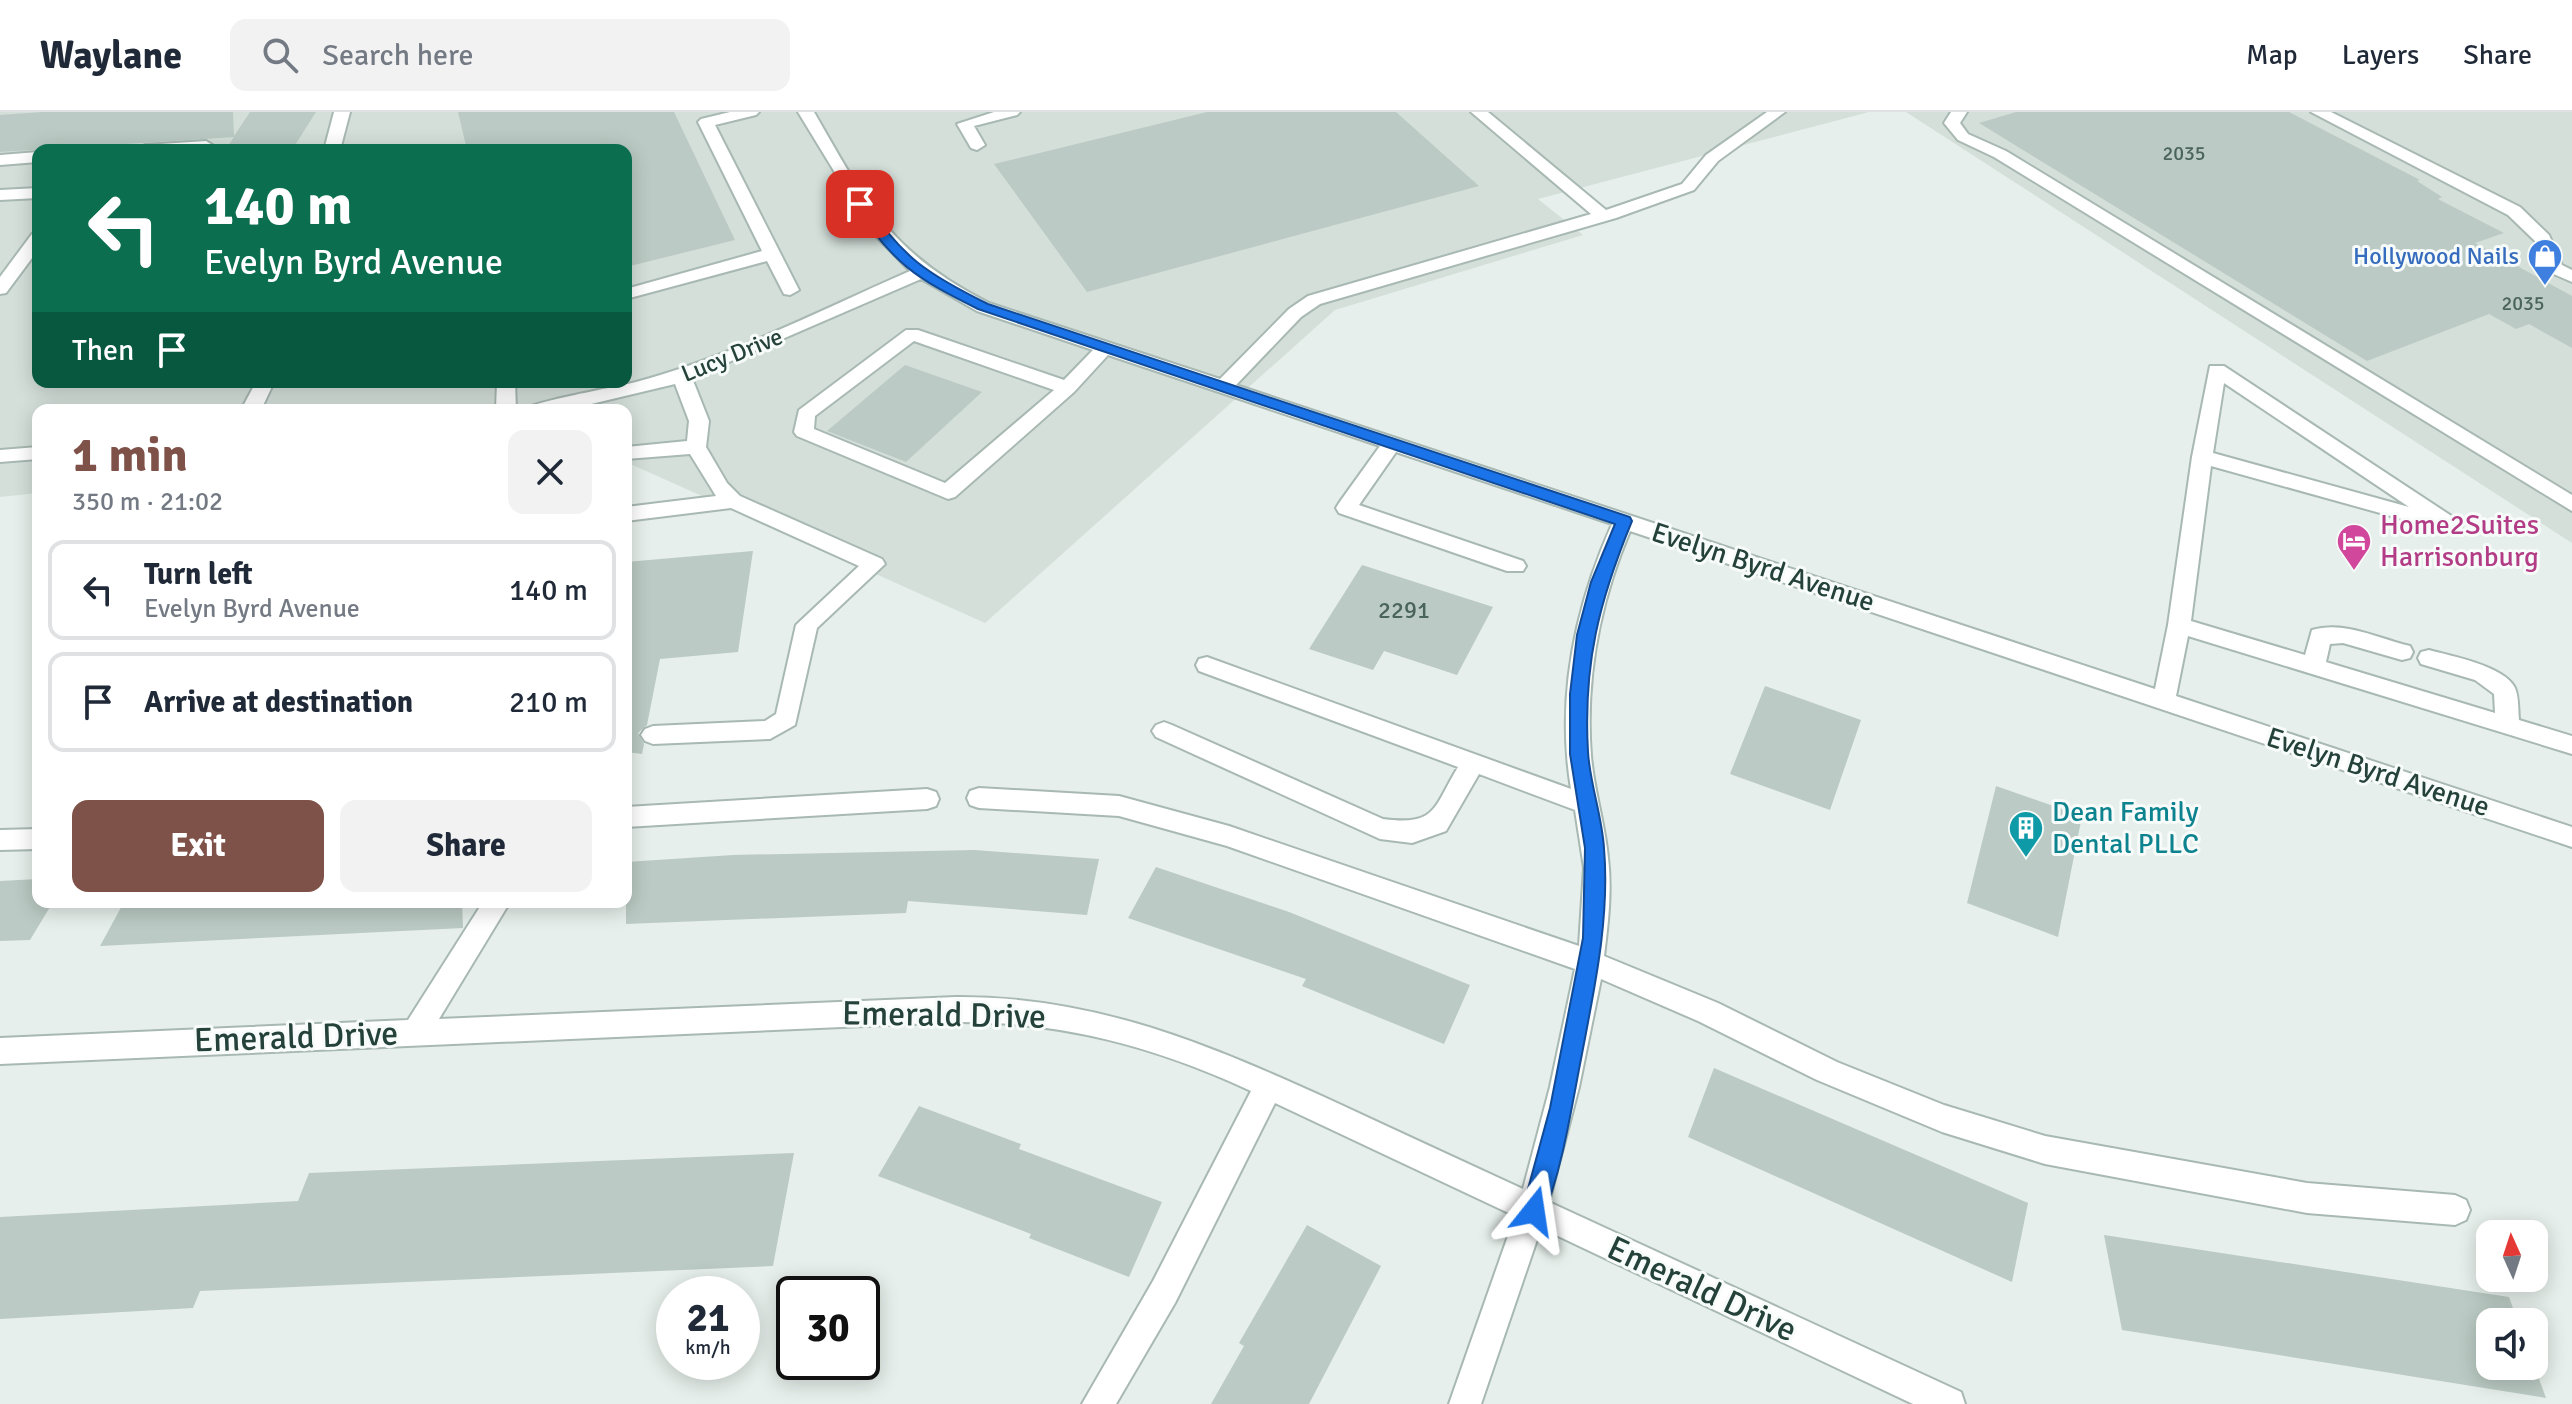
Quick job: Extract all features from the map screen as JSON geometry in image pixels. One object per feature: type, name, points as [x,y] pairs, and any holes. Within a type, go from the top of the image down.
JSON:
[{"type":"street","points":[[334,144],[342,112]]},
{"type":"street","points":[[751,112],[706,122],[790,290]]},
{"type":"street","name":"Evelyn Byrd Avenue","points":[[806,112],[874,227],[896,253],[921,273],[983,307],[2572,837]]},
{"type":"street","points":[[977,145],[965,124],[1012,112]]},
{"type":"street","points":[[1479,112],[1603,216]]},
{"type":"street","points":[[1223,387],[1295,313],[1314,300],[1603,216],[1688,187],[1712,158],[1777,112]]},
{"type":"street","points":[[1959,112],[1952,123],[1963,137],[2025,169],[2572,504]]},
{"type":"street","points":[[2319,112],[2514,211],[2543,239],[2555,268],[2572,277]]},
{"type":"street","points":[[0,160],[32,157]]},
{"type":"street","points":[[0,195],[32,193]]},
{"type":"street","points":[[0,289],[32,249]]},
{"type":"street","points":[[632,292],[772,254]]},
{"type":"street","name":"Lucy Drive","points":[[566,404],[682,376],[921,273]]},
{"type":"street","points":[[1067,388],[912,334],[806,414],[804,432],[948,492],[1067,388],[1105,348]]},
{"type":"street","points":[[2164,700],[2179,625],[2202,457],[2217,370],[2452,526],[2202,457]]},
{"type":"street","points":[[653,735],[770,730],[787,719],[807,625],[874,564],[733,501],[719,487],[696,447],[699,421],[682,376]]},
{"type":"street","points":[[1392,444],[1346,508],[1515,566]]},
{"type":"street","points":[[632,452],[696,447]]},
{"type":"street","points":[[0,456],[32,453]]},
{"type":"street","points":[[632,513],[733,501]]},
{"type":"street","points":[[1465,1404],[1534,1211],[1561,1108],[1590,962],[1596,863],[1579,754],[1579,694],[1585,635],[1599,582],[1624,521]]},
{"type":"street","points":[[2179,625],[2572,745]]},
{"type":"street","points":[[2314,666],[2320,636],[2343,635],[2402,652]]},
{"type":"street","points":[[2429,658],[2483,674],[2505,690],[2508,725]]},
{"type":"street","points":[[1207,665],[1586,804]]},
{"type":"street","points":[[1164,731],[1380,829],[1412,833],[1437,824],[1473,763]]},
{"type":"street","points":[[979,798],[1144,810],[1295,858],[1590,962],[1708,1012],[1842,1077],[1942,1118],[2045,1150],[2307,1198],[2455,1210]]},
{"type":"street","points":[[632,817],[927,799]]},
{"type":"street","points":[[0,840],[32,839]]},
{"type":"street","points":[[415,1033],[493,908]]},
{"type":"street","name":"Emerald Drive","points":[[0,1051],[874,1012],[1013,1010],[1110,1026],[1193,1053],[1269,1086],[1949,1404]]},
{"type":"street","points":[[1098,1404],[1164,1292],[1269,1086]]},
{"type":"shaded area","points":[[0,112],[1869,112],[1538,199],[1583,235],[1335,310],[985,623],[632,465],[632,404],[32,404],[32,494],[0,497]]},
{"type":"shaded area","points":[[1906,112],[2572,112],[2572,543]]},
{"type":"building","points":[[43,112],[233,112],[234,136],[250,112],[316,112],[296,144],[229,144],[234,137],[125,144],[32,144],[32,150],[0,152],[0,115]]},
{"type":"building","points":[[458,112],[674,112],[735,240],[632,266],[632,144],[466,144]]},
{"type":"building","points":[[1207,112],[1396,112],[1479,186],[1087,292],[994,164]]},
{"type":"building","points":[[2016,112],[2289,112],[2420,180],[2417,181],[2442,197],[2438,199],[2504,233],[2475,243],[2572,296],[2572,348],[2529,324],[2516,329],[2489,314],[2367,361],[1979,123]]},
{"type":"building","points":[[905,365],[982,392],[906,462],[827,431]]},
{"type":"building","points":[[753,551],[738,652],[660,659],[647,725],[638,733],[644,744],[642,754],[632,753],[632,561]]},
{"type":"building","points":[[1362,565],[1493,607],[1457,675],[1384,651],[1373,670],[1309,649]]},
{"type":"building","points":[[1765,686],[1861,720],[1830,810],[1730,774]]},
{"type":"building","name":"Dean Family Dental PLLC","points":[[1996,786],[2082,816],[2058,937],[1967,903]]},
{"type":"building","points":[[974,850],[1099,859],[1087,915],[908,901],[906,913],[626,924],[626,908],[632,908],[632,862],[733,855]]},
{"type":"building","points":[[1156,867],[1289,912],[1470,985],[1444,1044],[1302,986],[1306,979],[1128,918]]},
{"type":"building","points":[[32,879],[32,908],[49,908],[30,940],[0,941],[0,881]]},
{"type":"building","points":[[121,908],[462,908],[463,928],[100,946]]},
{"type":"building","points":[[1714,1068],[2028,1203],[2012,1282],[1688,1137]]},
{"type":"building","points":[[919,1106],[1021,1144],[1019,1149],[1162,1202],[1129,1277],[1029,1238],[1031,1234],[878,1176]]},
{"type":"building","points":[[794,1153],[773,1266],[200,1291],[193,1308],[0,1319],[0,1217],[298,1201],[309,1173]]},
{"type":"building","points":[[1307,1225],[1381,1266],[1309,1404],[1211,1404],[1244,1346],[1239,1343]]},
{"type":"building","points":[[2104,1235],[2509,1297],[2513,1308],[2476,1308],[2476,1380],[2539,1380],[2546,1398],[2122,1330]]},
{"type":"place","name":"Hollywood Nails","points":[[2545,287]]},
{"type":"place","name":"Home2Suites Harrisonburg","points":[[2354,572]]},
{"type":"place","name":"Dean Family Dental PLLC","points":[[2026,859]]},
{"type":"route","points":[[860,204],[883,239],[909,264],[940,285],[983,307],[1624,521],[1599,582],[1585,635],[1579,694],[1579,754],[1582,786],[1595,848],[1593,938],[1561,1108],[1534,1211]]}]
